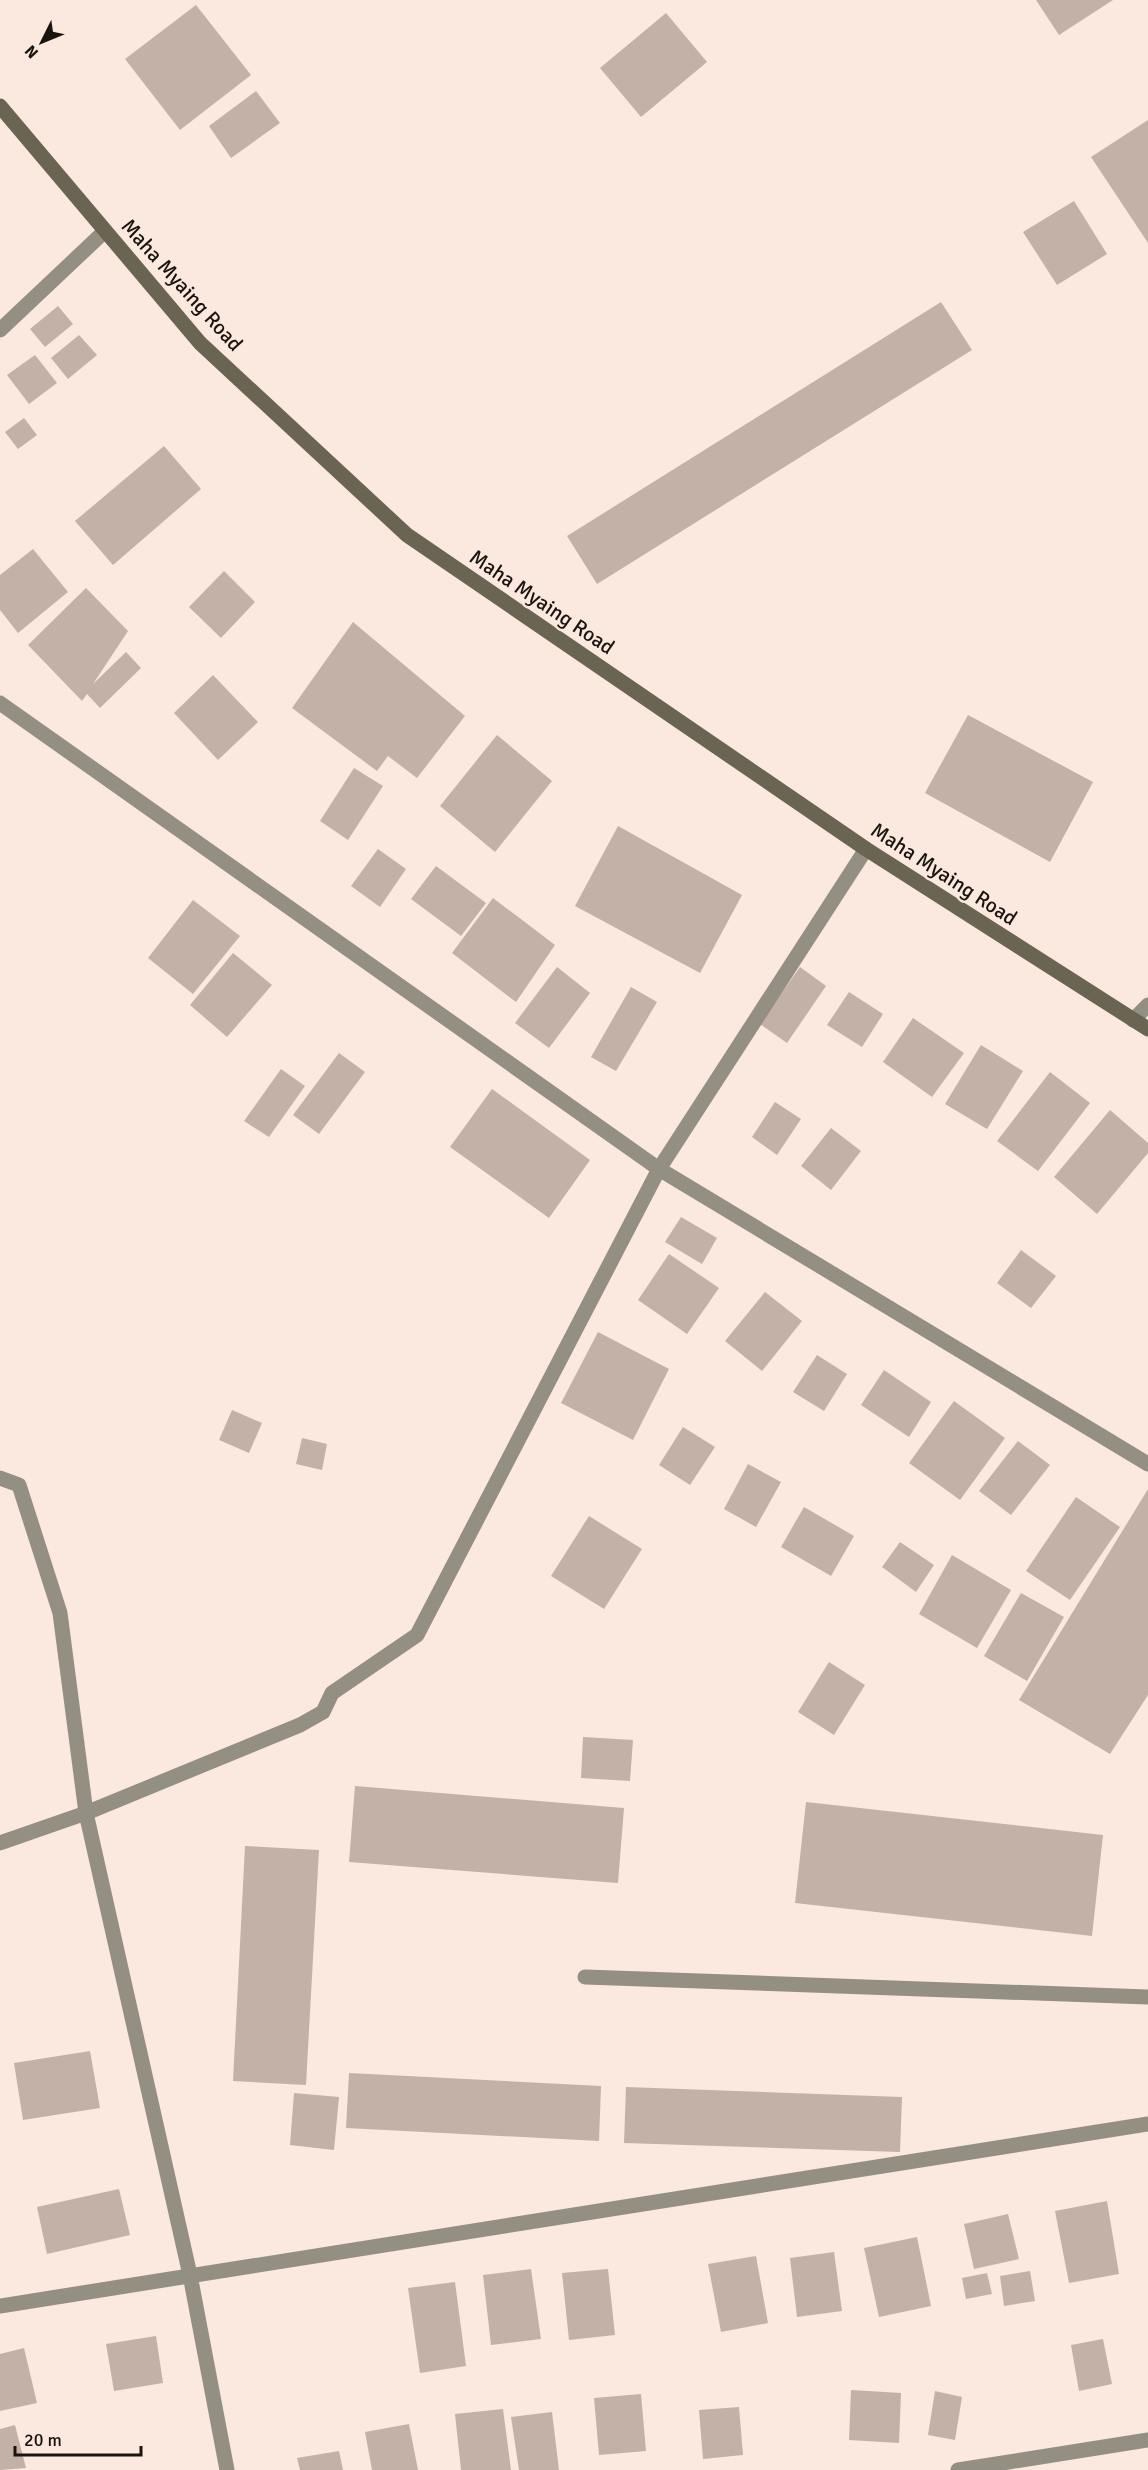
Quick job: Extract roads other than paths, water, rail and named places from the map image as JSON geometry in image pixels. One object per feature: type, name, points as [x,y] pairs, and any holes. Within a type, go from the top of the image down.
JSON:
[{"type":"street","name":"Maha Myaing Road","points":[[0,106],[200,343],[407,535],[866,849],[1148,1029]]},
{"type":"street","points":[[0,330],[105,231]]},
{"type":"street","points":[[0,703],[659,1169],[1148,1464]]},
{"type":"street","points":[[0,1842],[86,1813],[300,1725],[323,1712],[332,1694],[417,1635],[659,1169],[866,849]]},
{"type":"street","points":[[1133,1020],[1148,1005]]},
{"type":"street","points":[[0,1478],[19,1485],[60,1613],[86,1813],[190,2275],[228,2470]]},
{"type":"street","points":[[585,1977],[1148,1997]]},
{"type":"street","points":[[0,2306],[1148,2124]]},
{"type":"street","points":[[958,2470],[1148,2440]]}]
